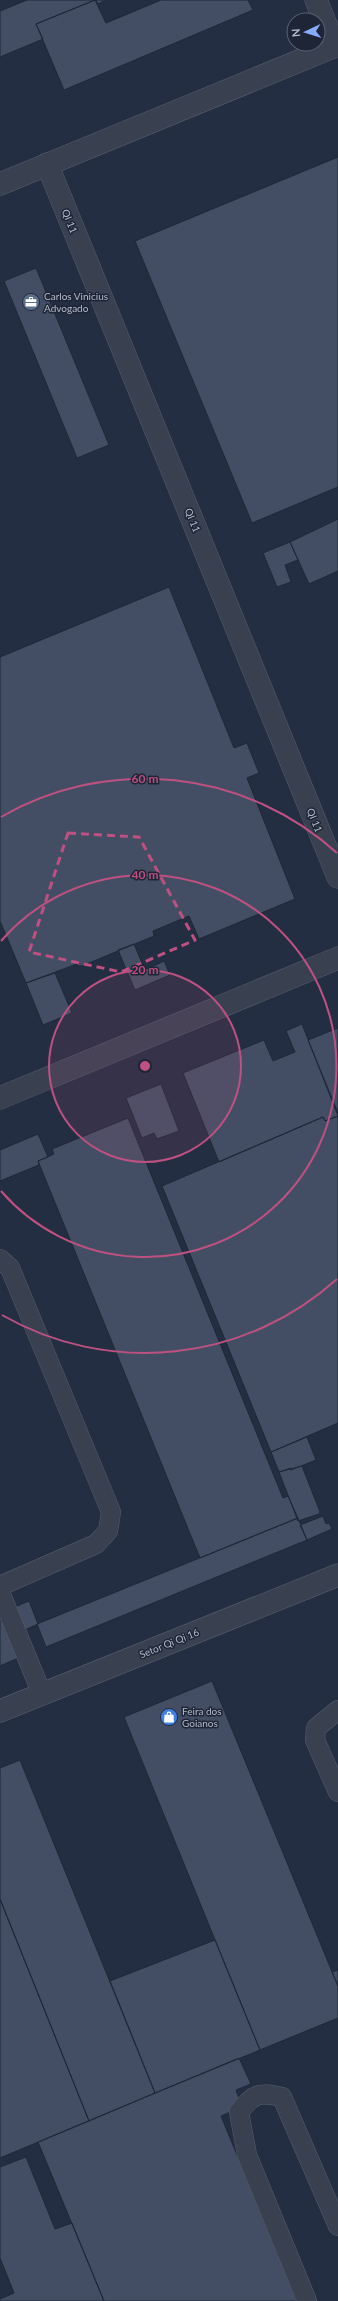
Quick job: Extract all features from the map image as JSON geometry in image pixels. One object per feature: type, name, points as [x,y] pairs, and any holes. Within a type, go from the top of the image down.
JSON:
[{"type":"street","points":[[0,184],[336,46],[316,0]]},
{"type":"street","name":"QI 11","points":[[47,164],[338,877]]},
{"type":"street","points":[[0,1098],[338,958]]},
{"type":"street","name":"Setor Qi Qi 16","points":[[0,1711],[338,1575]]},
{"type":"lane","points":[[0,1259],[10,1268],[111,1512],[108,1531],[96,1544],[0,1586]]},
{"type":"lane","points":[[0,1592],[42,1694]]},
{"type":"lane","points":[[338,1710],[316,1728],[315,1740],[338,1792]]},
{"type":"lane","points":[[306,2301],[247,2155],[239,2112],[250,2097],[264,2093],[282,2097],[338,2226]]},
{"type":"highlighted area","points":[[68,833],[139,837],[195,940],[121,972],[29,952]]},
{"type":"building","points":[[27,0],[95,0],[36,24],[43,39],[0,57],[0,11]]},
{"type":"building","points":[[95,0],[106,23],[161,0],[248,0],[253,10],[64,90],[36,24]]},
{"type":"building","points":[[96,0],[106,0],[98,4]]},
{"type":"building","points":[[338,157],[338,487],[252,523],[135,241]]},
{"type":"building","points":[[36,268],[109,445],[77,458],[4,281]]},
{"type":"building","points":[[338,519],[338,571],[309,584],[290,542]]},
{"type":"building","points":[[290,542],[298,560],[285,565],[291,582],[277,587],[263,553]]},
{"type":"building","points":[[169,587],[234,748],[247,743],[259,773],[247,778],[295,899],[199,939],[189,916],[153,931],[154,936],[82,966],[78,966],[77,964],[26,983],[0,921],[0,657]]},
{"type":"building","points":[[134,944],[145,970],[164,961],[170,975],[135,990],[118,950]]},
{"type":"building","points":[[55,973],[72,1013],[43,1025],[26,983]]},
{"type":"building","points":[[302,1024],[338,1116],[325,1121],[323,1117],[219,1162],[183,1073],[264,1040],[273,1061],[295,1052],[286,1031]]},
{"type":"building","points":[[338,1028],[338,1113],[308,1040]]},
{"type":"building","points":[[161,1084],[179,1131],[157,1139],[154,1133],[142,1138],[126,1098]]},
{"type":"building","points":[[338,1116],[338,1423],[271,1452],[162,1186],[323,1117],[325,1121]]},
{"type":"building","points":[[128,1118],[283,1498],[288,1496],[298,1518],[200,1558],[38,1161],[54,1154],[52,1149]]},
{"type":"building","points":[[38,1134],[48,1157],[38,1161],[39,1165],[0,1181],[0,1150]]},
{"type":"building","points":[[307,1437],[316,1460],[291,1470],[291,1468],[279,1472],[271,1452]]},
{"type":"building","points":[[302,1466],[320,1512],[319,1514],[298,1521],[279,1472]]},
{"type":"building","points":[[323,1516],[326,1524],[329,1523],[332,1529],[307,1540],[300,1525]]},
{"type":"building","points":[[298,1518],[307,1540],[46,1647],[37,1624]]},
{"type":"building","points":[[29,1601],[38,1624],[16,1634],[23,1656],[0,1666],[0,1605],[3,1612]]},
{"type":"building","points":[[212,1681],[338,1986],[338,2018],[260,2050],[124,1717]]},
{"type":"building","points":[[20,1760],[155,2093],[89,2121],[0,1899],[0,1768]]},
{"type":"building","points":[[0,1899],[89,2121],[0,2158]]},
{"type":"building","points":[[215,1940],[260,2050],[155,2093],[110,1981]]},
{"type":"building","points":[[338,1970],[338,1986],[332,1972]]},
{"type":"building","points":[[239,2058],[251,2084],[236,2090],[242,2107],[221,2116],[297,2301],[104,2301],[38,2142]]},
{"type":"building","points":[[26,2157],[55,2229],[72,2223],[104,2301],[0,2301],[0,2299],[14,2293],[0,2258],[0,2167]]},
{"type":"place","name":"Carlos Vinicius Advogado","points":[[31,302]]},
{"type":"place","name":"Feira dos Goianos","points":[[169,1717]]}]
